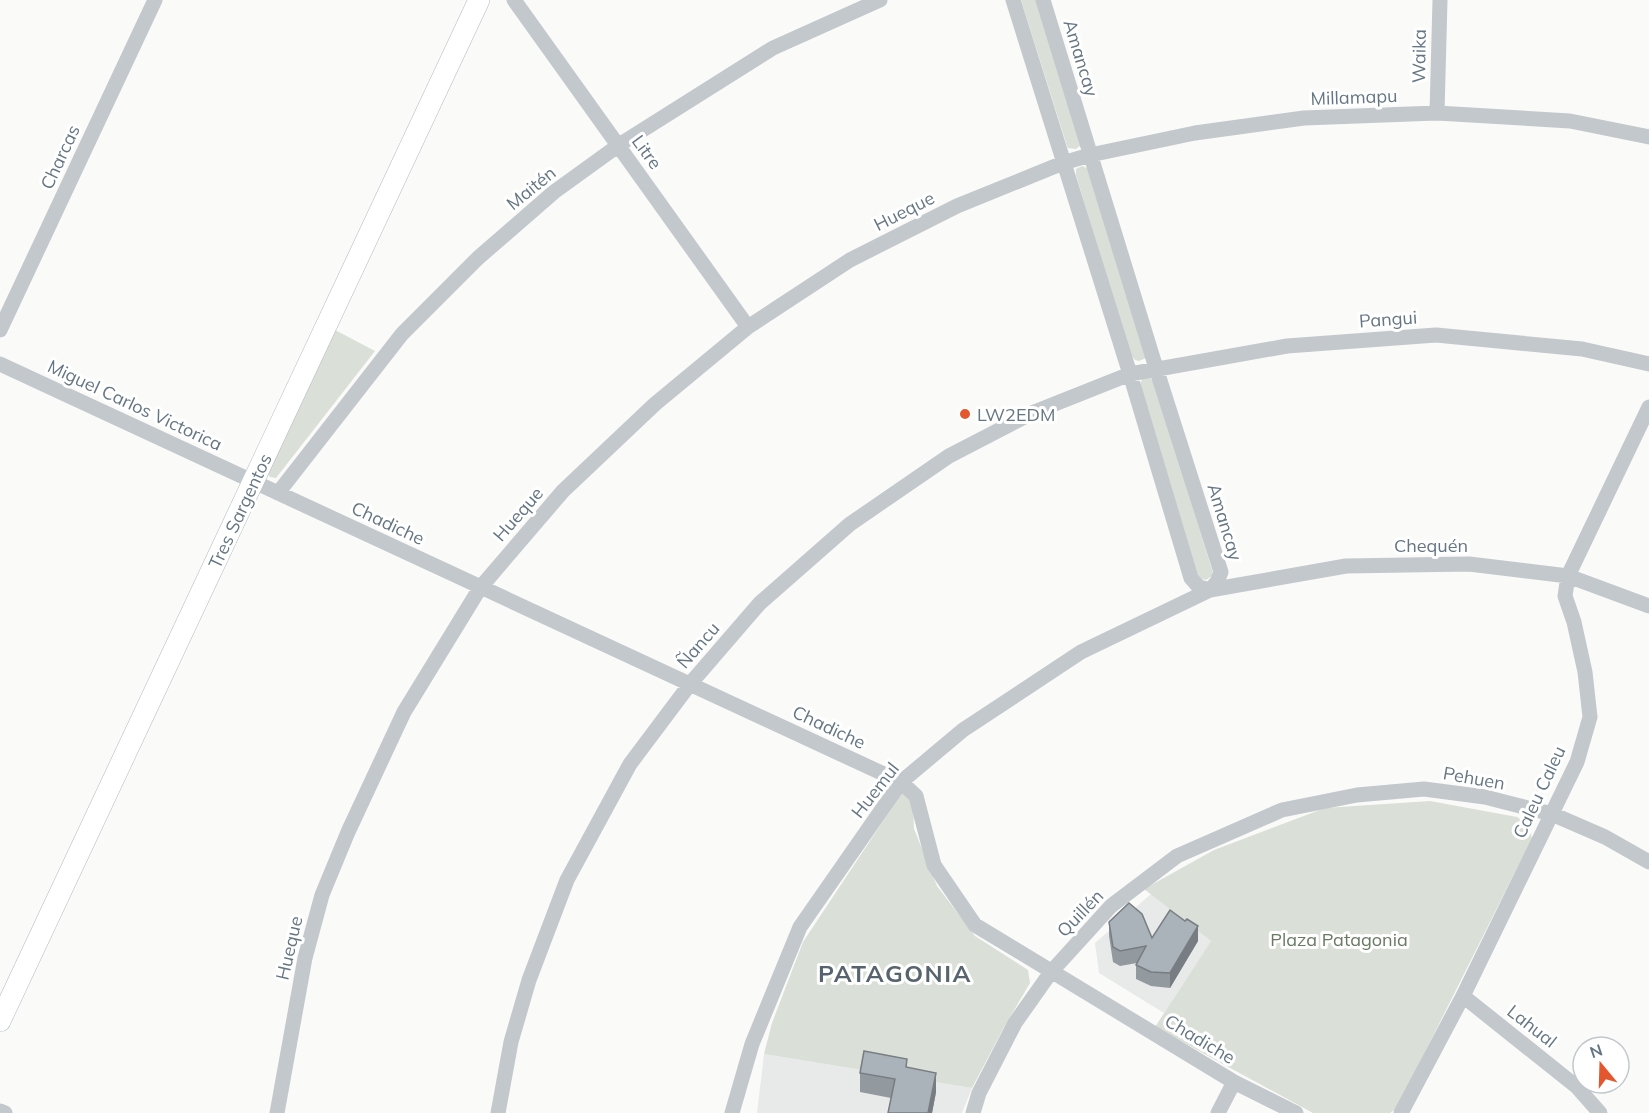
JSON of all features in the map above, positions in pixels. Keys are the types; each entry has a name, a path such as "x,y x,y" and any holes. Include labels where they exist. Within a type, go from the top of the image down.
{"street":[{"name":"Charcas","path":"0,330 155,0"},
{"name":"Tres Sargentos","path":"0,1022 479,0"},
{"name":"Litre","path":"514,0 748,327"},
{"name":"Maitén","path":"278,493 402,334 487,250 554,192 619,145 773,48 880,0"},
{"path":"1013,0 1130,374 1191,579 1198,587 1210,590"},
{"name":"Amancay","path":"1043,0 1221,572 1217,582 1210,590"},
{"name":"Waika","path":"1437,113 1440,0"},
{"name":"Millamapu","path":"1063,163 1090,155 1195,133 1304,118 1437,113 1570,121 1649,137"},
{"name":"Hueque","path":"277,1113 305,958 322,895 348,832 404,712 480,588 563,491 655,404 748,327 850,260 957,206 1063,163"},
{"name":"Pangui","path":"1130,374 1287,346 1436,335 1582,349 1649,364"},
{"name":"Miguel Carlos Victorica","path":"0,364 254,481"},
{"name":"Ñancu","path":"498,1113 511,1042 529,980 567,880 630,764 690,684 760,603 850,524 950,456 1032,413 1130,374"},
{"name":"Caleu Caleu","path":"1401,1113 1463,996 1577,762 1590,717 1585,672 1574,622 1565,596 1568,576 1649,407"},
{"name":"Chadiche","path":"254,481 901,782 916,796 934,865 975,924 1234,1082 1296,1113"},
{"name":"Chequén","path":"1210,590 1346,566 1469,564 1568,576 1649,606"},
{"name":"Huemul","path":"732,1113 752,1044 800,927 901,782 963,730 1081,652 1210,590"},
{"name":"Pehuen","path":"1282,810 1358,795 1424,789 1485,797 1552,814 1605,837 1649,862"},
{"name":"Quillén","path":"974,1113 979,1093 1015,1023 1051,972 1112,906 1177,856 1282,810"},
{"name":"Lahual","path":"1463,996 1577,1087 1600,1113"},
{"path":"1218,1113 1234,1082"},
{"path":"0,1111 5,1113"}],"shaded area":[{"path":"1151,894 1211,941 1164,1013 1099,973 1095,943"},
{"path":"764,1054 972,1088 962,1113 757,1113"}],"green space":[{"path":"1021,0 1037,0 1081,145 1076,149 1067,146"},
{"path":"1082,166 1089,169 1146,358 1139,361 1130,354 1076,175 1076,169"},
{"path":"335,330 375,351 276,478 270,477 267,473"},
{"path":"1150,378 1154,381 1213,573 1206,580 1197,573 1140,385 1142,379"},
{"path":"903,791 913,804 914,829 937,886 975,936 1028,970 1030,983 972,1088 764,1054 772,1023 803,942"},
{"name":"Plaza Patagonia","path":"1430,801 1517,817 1528,825 1532,838 1397,1108 1390,1113 1313,1113 1155,1027 1211,941 1144,889 1214,850 1325,808"}],"building":[{"path":"1129,903 1142,914 1152,938 1170,910 1185,921 1187,919 1198,926 1170,973 1151,972 1136,965 1146,946 1120,951 1113,947 1109,922"},
{"path":"864,1051 907,1059 906,1067 936,1073 928,1113 888,1113 895,1079 860,1073"}],"place":[{"name":"LW2EDM","path":"965,414"}],"district":[{"name":"PATAGONIA","path":"895,973"}]}
